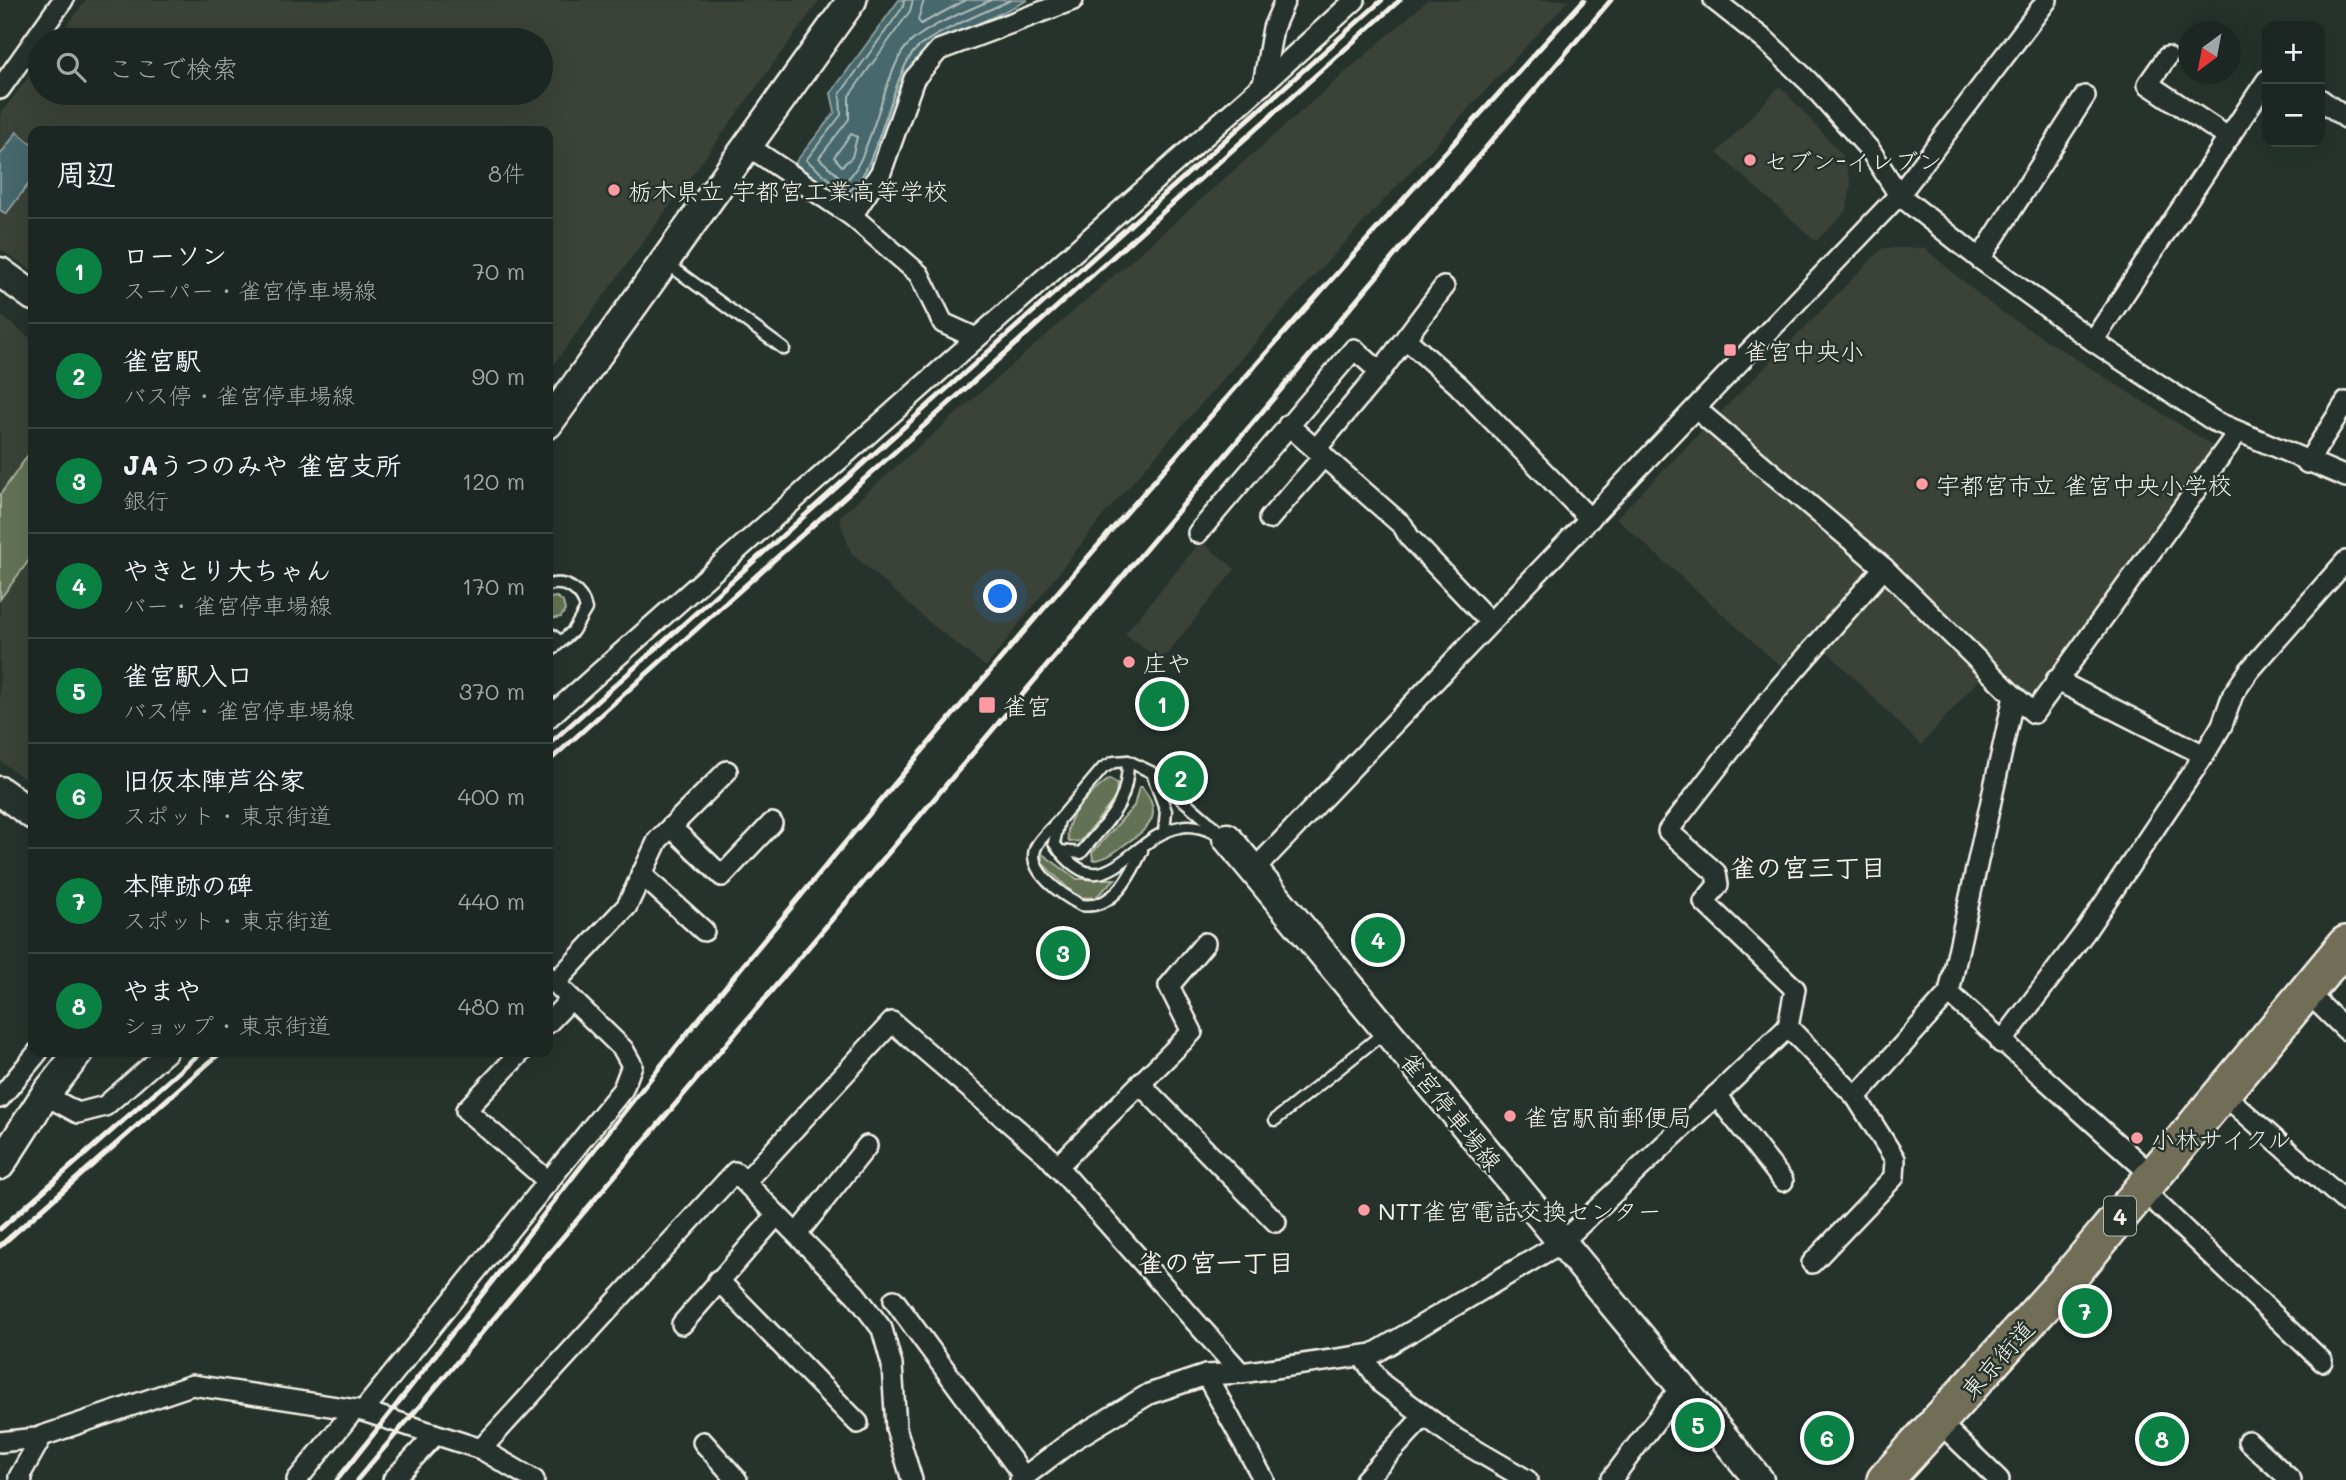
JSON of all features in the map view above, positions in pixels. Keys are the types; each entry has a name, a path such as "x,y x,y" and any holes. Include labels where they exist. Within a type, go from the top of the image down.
{"highway":[{"name":"東京街道","path":"1885,1480 1940,1423 2149,1183 2346,944"}],"main road":[{"path":"553,417 852,0"},
{"path":"0,272 28,292"},
{"path":"0,791 28,811"},
{"name":"雀宮停車場線","path":"1227,838 1759,1480"},
{"path":"0,1165 45,1095 75,1057"}],"street":[{"path":"43,28 63,0"},
{"path":"852,216 881,172 915,79 939,50 1073,0"},
{"path":"1263,85 1273,28 1285,0"},
{"path":"553,714 1263,85 1355,0"},
{"path":"1714,0 1766,41 1810,82 1870,150 1899,195 1980,258 2093,341 2186,404 2238,432 2346,477"},
{"path":"1254,870 1899,195 2047,0"},
{"path":"0,89 28,49"},
{"path":"2167,57 2148,84 2229,138"},
{"path":"2093,341 2264,84"},
{"path":"1980,258 2085,96"},
{"path":"2325,103 2346,118"},
{"path":"748,146 852,216 919,274 943,323 976,338"},
{"path":"1269,519 1444,287"},
{"path":"1406,339 1458,385 1590,519"},
{"path":"1198,533 1354,349 1380,372"},
{"path":"2307,463 2346,402"},
{"path":"1696,409 1884,568 2034,713 2238,432"},
{"path":"1288,425 1404,526 1409,537 1490,622"},
{"path":"2001,1043 2085,932 2204,755 2222,724 2233,694 2249,670 2346,561"},
{"path":"894,1300 1022,1478 1073,1440 1149,1394 1206,1375 1241,1373 1373,1354 1561,1243 1788,1027 1795,989 1704,902 1718,885 1716,873 1668,831 1778,689 1884,568"},
{"path":"2056,680 2204,755"},
{"path":"1856,1097 1949,993 2014,696"},
{"path":"553,977 627,905 658,839 727,771"},
{"path":"671,827 722,876 772,822"},
{"path":"641,874 704,931"},
{"path":"1057,1167 1192,1032 1169,986 1205,943"},
{"path":"297,1480 359,1410 623,1089 632,1065 623,1049 553,981"},
{"path":"2306,991 2346,1030"},
{"path":"1949,993 2149,1183 2322,1361"},
{"path":"553,1018 571,999"},
{"path":"745,1182 892,1022 1057,1167 1241,1373"},
{"path":"1788,1027 1856,1097 1895,1159 1894,1177 1812,1263"},
{"path":"0,1098 34,1057"},
{"path":"45,1095 78,1112 105,1106 161,1057"},
{"path":"516,1057 466,1110 549,1182"},
{"path":"1140,1084 1276,1222"},
{"path":"2222,1093 2346,1202"},
{"path":"1716,1095 1783,1181"},
{"path":"797,1234 867,1146"},
{"path":"481,1449 736,1172 856,1295 882,1329 892,1365 896,1428 912,1480"},
{"path":"682,1324 777,1214"},
{"path":"718,1280 858,1423"},
{"path":"1362,1356 1382,1384 1424,1416 1455,1438 1527,1480"},
{"path":"1206,1375 1264,1480"},
{"path":"0,1442 43,1436 192,1385 359,1410 434,1437 481,1449 534,1480"},
{"path":"1611,1480 1681,1387"},
{"path":"1365,1480 1424,1416"},
{"path":"1940,1423 1999,1480"},
{"path":"22,1480 19,1477 43,1436"},
{"path":"393,1480 434,1437"},
{"path":"2248,1441 2291,1480"},
{"path":"703,1442 737,1480"}],"lane":[{"path":"664,262 784,349"},
{"path":"553,585 565,584 578,592 584,601 583,617 553,649"},
{"path":"553,636 562,642"},
{"path":"1060,851 1081,853 1122,802 1128,786 1128,761"},
{"path":"1144,848 1130,876 1116,893 1098,904 1081,905 1048,880 1038,869 1035,859 1035,847 1104,768 1114,762 1128,761 1151,772 1227,838"},
{"path":"1151,772 1166,811 1164,832"},
{"path":"1059,820 1054,843 1073,866 1085,874 1098,873 1123,863 1164,832 1182,826 1201,827 1227,838"},
{"path":"1275,1120 1387,1031"}],"shaded area":[{"name":"栃木県立 宇都宮工業高等学校","path":"86,0 820,0 553,365 553,126 28,126 28,268 0,249 0,115 28,77 28,105 553,105 553,28 65,28"},
{"path":"1428,0 1569,0 1301,290 1102,517 986,667 929,622 851,553 839,517"},
{"path":"1780,86 1843,156 1851,183 1847,210 1816,241 1717,153"},
{"name":"宇都宮市立 雀宮中央小学校","path":"1883,248 1924,248 1994,307 2218,449 2043,708 1981,677 1921,745 1827,651 1799,683 1616,518"},
{"path":"0,315 28,336 28,781 0,761"},
{"path":"1201,541 1235,569 1167,654 1158,659 1125,634"}],"green space":[{"path":"28,455 28,562 0,599 0,495"},
{"path":"553,597 563,602 565,610 561,617 553,618"},
{"path":"1109,779 1117,783 1116,797 1081,841 1069,842 1069,824 1073,815 1086,798"},
{"path":"1139,787 1142,787 1149,797 1152,806 1153,814 1147,827 1113,853 1093,860 1092,853 1134,806"},
{"path":"1041,853 1077,879 1115,879 1095,898 1077,897 1043,864"}],"water":[{"path":"899,0 1028,0 955,35 918,57 896,108 876,168 849,205 795,163 835,112 831,93"},
{"path":"17,132 28,141 28,185 6,214 0,210 0,155"}],"railway":[{"path":"553,741 1382,0"},
{"path":"553,758 1400,0"},
{"path":"337,1480 641,1091 904,772 1240,383 1584,0"},
{"path":"357,1480 1611,0"},
{"path":"0,1229 195,1057"},
{"path":"0,1246 215,1057"}],"place":[{"name":"セブン-イレブン","path":"1750,160"},
{"name":"栃木県立 宇都宮工業高等学校","path":"614,190"},
{"name":"雀宮中央小","path":"1730,350"},
{"name":"宇都宮市立 雀宮中央小学校","path":"1922,484"},
{"name":"庄や","path":"1129,662"},
{"name":"ローソン","path":"1162,704"},
{"name":"雀宮","path":"987,705"},
{"name":"雀宮駅","path":"1181,778"},
{"name":"やきとり大ちゃん","path":"1378,940"},
{"name":"JAうつのみや 雀宮支所","path":"1063,953"},
{"name":"雀宮駅前郵便局","path":"1510,1116"},
{"name":"小林サイクル","path":"2137,1138"},
{"name":"NTT雀宮電話交換センター","path":"1364,1210"},
{"name":"本陣跡の碑","path":"2085,1311"},
{"name":"雀宮駅入口","path":"1698,1425"},
{"name":"旧仮本陣芦谷家","path":"1827,1438"},
{"name":"やまや","path":"2162,1439"}],"district":[{"name":"雀の宮三丁目","path":"1808,867"},
{"name":"雀の宮一丁目","path":"1216,1262"}]}
